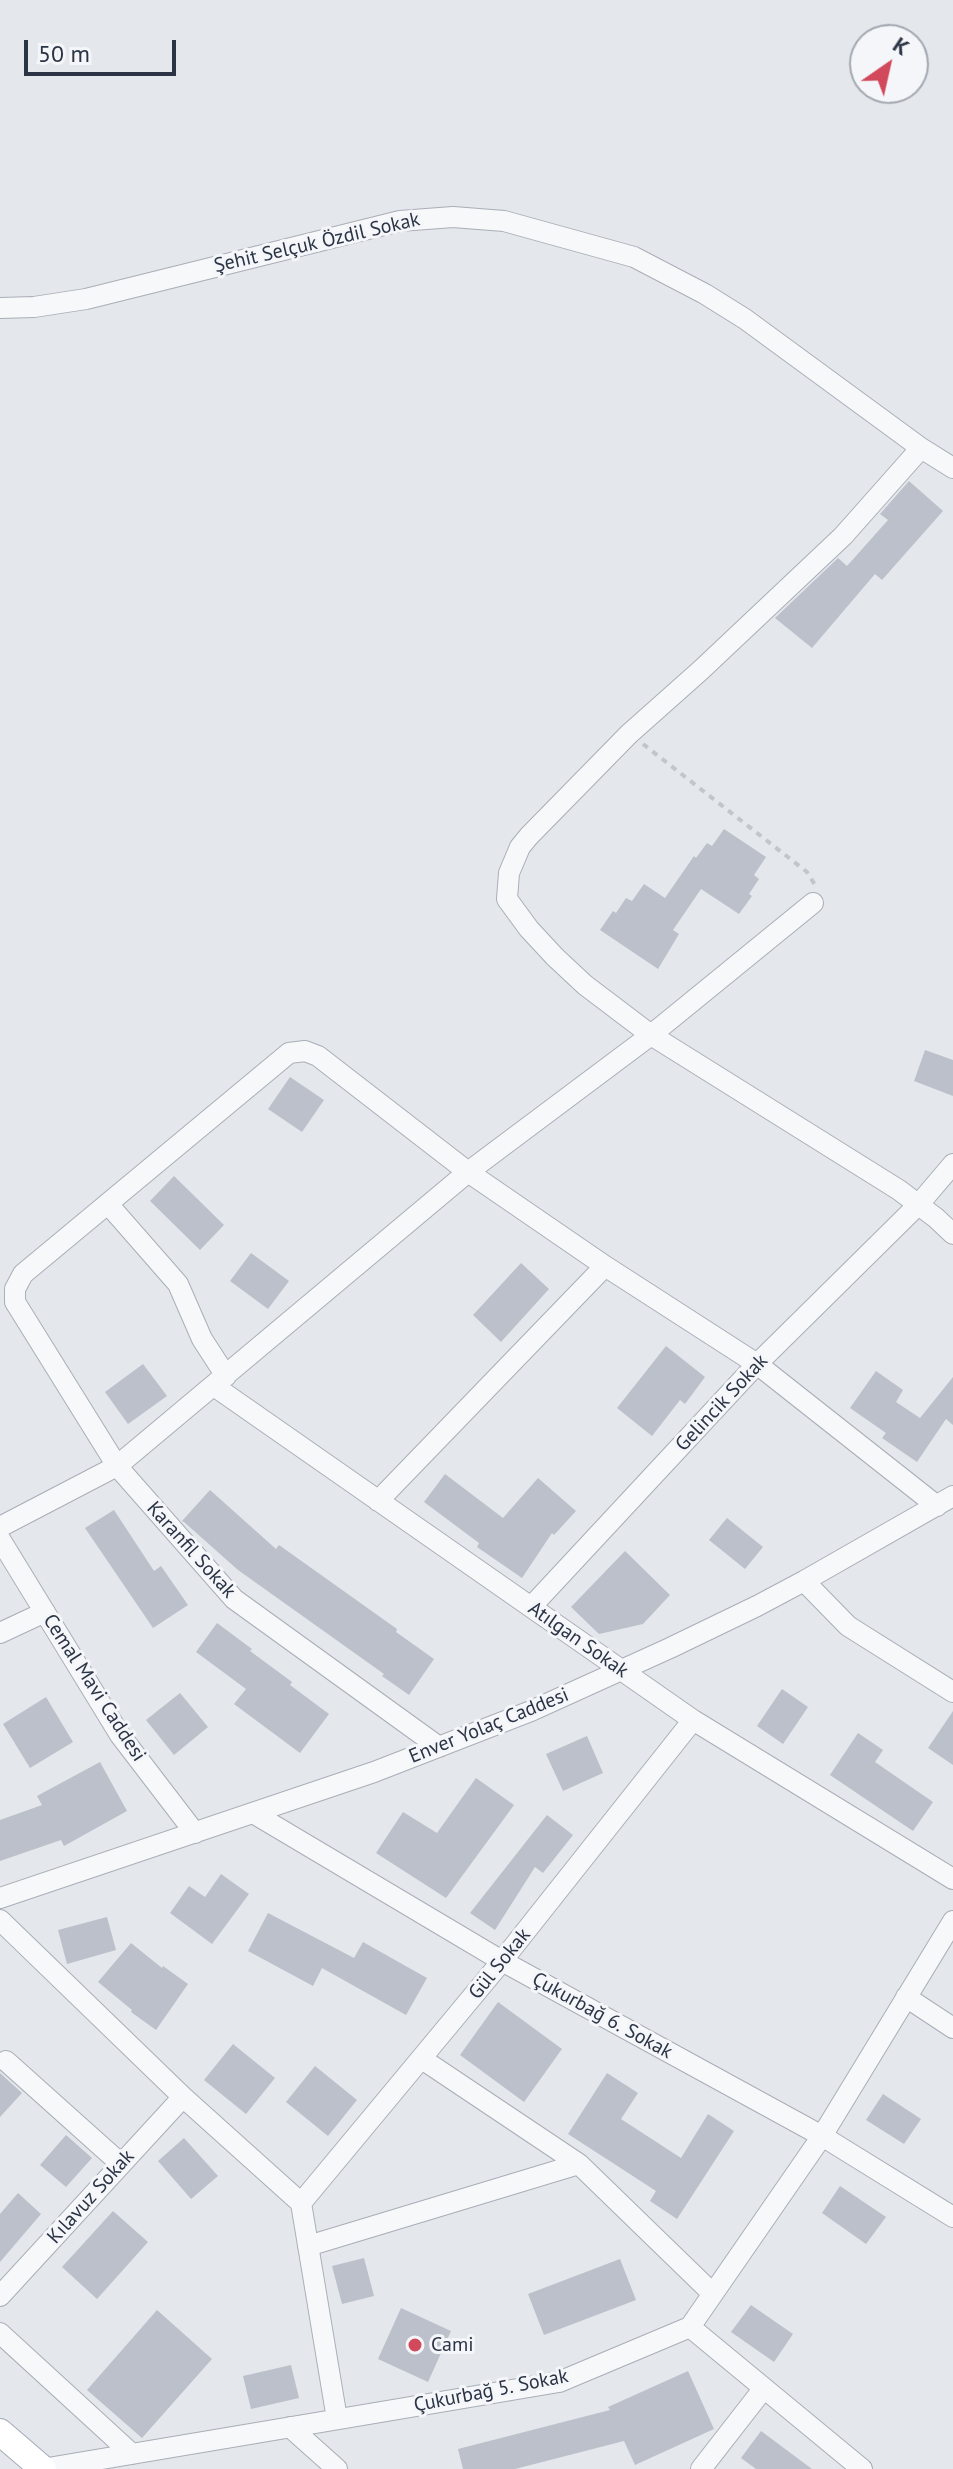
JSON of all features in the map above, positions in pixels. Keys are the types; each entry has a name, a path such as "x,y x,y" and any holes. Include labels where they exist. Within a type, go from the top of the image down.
{"main road":[{"path":"0,2432 42,2469"}],"street":[{"name":"Şehit Selçuk Özdil Sokak","path":"0,308 47,306 86,299 400,221 453,217 504,221 634,257 705,294 953,468"},
{"path":"921,448 843,536 629,734 520,847 509,873 507,899 555,957 585,985 651,1035 919,1204 953,1234"},
{"path":"0,1527 117,1466 468,1172 651,1035 813,903"},
{"path":"220,1381 178,1284 108,1204 281,1058 305,1051 318,1056 468,1172 605,1266 757,1364 945,1501"},
{"name":"Gelincik Sokak","path":"531,1607 757,1364 919,1204 953,1164"},
{"name":"Karanfil Sokak","path":"108,1204 23,1274 15,1289 17,1308 117,1466 234,1599 439,1747"},
{"path":"378,1501 605,1266"},
{"name":"Atılgan Sokak","path":"220,1381 378,1501 693,1720 953,1879"},
{"name":"Enver Yolaç Caddesi","path":"0,1898 253,1813 531,1711 670,1648 804,1581 945,1501"},
{"name":"Cemal Mavi Caddesi","path":"0,1539 120,1735 195,1833"},
{"path":"804,1581 848,1626 953,1692"},
{"path":"0,1633 45,1612"},
{"name":"Gül Sokak","path":"301,2203 502,1961 693,1720"},
{"name":"Çukurbağ 6. Sokak","path":"253,1813 502,1961 822,2136 953,2217"},
{"path":"0,1920 183,2097 301,2203 337,2419"},
{"path":"862,2469 690,2327 822,2136 953,1921"},
{"path":"906,1997 953,2028"},
{"path":"422,2059 579,2164 713,2294"},
{"path":"6,2061 121,2164"},
{"name":"Kılavuz Sokak","path":"0,2296 183,2097"},
{"path":"308,2246 579,2164"},
{"name":"Çukurbağ 5. Sokak","path":"42,2469 559,2382 690,2327"},
{"path":"0,2333 132,2454"},
{"path":"701,2469 764,2388"},
{"path":"290,2427 337,2469"}],"path":[{"path":"629,734 807,872 815,884 813,903"}],"building":[{"path":"909,481 943,511 882,580 875,574 812,648 775,618 838,558 847,566 888,520 880,514"},
{"path":"724,829 766,857 754,875 759,879 749,894 752,896 739,914 701,889 673,930 679,934 658,969 600,930 613,911 616,913 626,898 632,901 644,884 665,898 694,856 696,858 707,843 712,846"},
{"path":"925,1050 953,1060 953,1096 914,1081"},
{"path":"290,1077 324,1100 302,1132 268,1109"},
{"path":"174,1176 224,1225 200,1250 150,1201"},
{"path":"251,1253 289,1281 268,1309 230,1281"},
{"path":"521,1263 549,1289 501,1342 473,1315"},
{"path":"666,1346 705,1377 685,1404 680,1400 652,1436 617,1408"},
{"path":"143,1364 167,1396 128,1424 105,1392"},
{"path":"876,1371 903,1390 896,1402 920,1418 953,1377 953,1425 946,1419 917,1462 882,1438 886,1433 850,1408"},
{"path":"445,1474 503,1518 538,1478 576,1511 554,1535 552,1533 522,1578 477,1547 479,1543 424,1502"},
{"path":"210,1490 276,1549 279,1545 434,1659 409,1695 238,1570 182,1521"},
{"path":"114,1510 154,1571 161,1566 188,1605 153,1628 85,1528"},
{"path":"727,1518 763,1547 745,1569 709,1540"},
{"path":"625,1551 670,1595 643,1624 599,1634 571,1607"},
{"path":"217,1623 329,1714 300,1753 234,1704 246,1689 196,1652"},
{"path":"782,1689 808,1707 783,1744 757,1726"},
{"path":"180,1693 208,1727 174,1755 146,1720"},
{"path":"46,1697 73,1742 30,1768 3,1724"},
{"path":"953,1711 953,1765 928,1748"},
{"path":"858,1733 883,1750 875,1762 933,1802 913,1831 830,1775"},
{"path":"587,1736 603,1773 563,1791 546,1754"},
{"path":"100,1762 127,1811 64,1846 61,1840 0,1861 0,1820 42,1805 37,1796"},
{"path":"476,1778 514,1805 446,1898 376,1853 403,1812 437,1833"},
{"path":"547,1815 573,1835 543,1873 535,1867 495,1930 470,1913"},
{"path":"221,1874 249,1894 212,1944 170,1913 189,1886 205,1897"},
{"path":"268,1913 354,1958 363,1942 427,1978 406,2015 322,1968 313,1986 248,1951"},
{"path":"107,1917 116,1950 67,1964 58,1930"},
{"path":"131,1943 188,1984 156,2030 98,1982"},
{"path":"498,2002 562,2049 524,2102 460,2055"},
{"path":"233,2044 275,2078 246,2114 204,2080"},
{"path":"315,2066 357,2100 328,2136 286,2102"},
{"path":"0,2073 22,2093 0,2117"},
{"path":"607,2073 638,2093 621,2119 681,2158 708,2114 734,2131 677,2219 650,2201 656,2191 568,2134"},
{"path":"883,2094 921,2119 904,2144 866,2120"},
{"path":"66,2135 92,2158 66,2187 40,2165"},
{"path":"184,2138 218,2176 191,2199 158,2161"},
{"path":"840,2186 886,2217 866,2244 822,2213"},
{"path":"18,2193 41,2214 0,2262 0,2214"},
{"path":"113,2211 148,2242 97,2299 62,2267"},
{"path":"364,2258 374,2296 342,2304 332,2266"},
{"path":"620,2259 636,2300 544,2335 528,2294"},
{"path":"751,2305 793,2334 774,2362 731,2332"},
{"name":"Cami","path":"401,2308 451,2331 428,2382 378,2359"},
{"path":"157,2310 212,2359 142,2438 87,2390"},
{"path":"291,2365 299,2398 251,2409 243,2376"},
{"path":"688,2371 714,2429 635,2465 624,2441 515,2469 463,2469 458,2449 610,2410 608,2407"},
{"path":"761,2431 812,2469 756,2469 741,2458"}],"place":[{"name":"Cami","path":"415,2345"}]}
